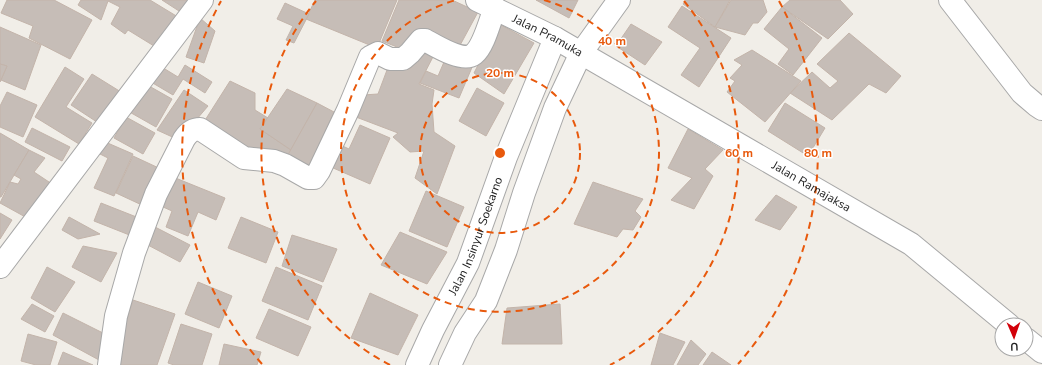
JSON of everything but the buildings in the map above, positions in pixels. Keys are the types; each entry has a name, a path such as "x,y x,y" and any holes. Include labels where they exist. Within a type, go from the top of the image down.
{"street":[{"path":"0,267 202,0"},
{"name":"Jalan Pramuka","path":"486,4 555,38 581,53 619,0"},
{"path":"950,0 1022,93 1042,109"},
{"path":"109,365 116,316 134,253 156,194 189,132 195,129 200,129 244,158 274,161 285,165 308,178 314,178 319,171 348,110 370,57 378,54 390,59 403,59 421,40 425,40 457,56 466,57 474,54 480,47 486,4"},
{"name":"Jalan Insinyur Soekarno","path":"417,365 438,320 468,263 506,157 555,38"},
{"path":"450,365 465,332 486,300 506,250 524,193 554,108 581,53"},
{"name":"Jalan Ramajaksa","path":"581,53 911,244 999,317"},
{"path":"438,320 465,332"},
{"path":"1034,346 1042,352"}]}
